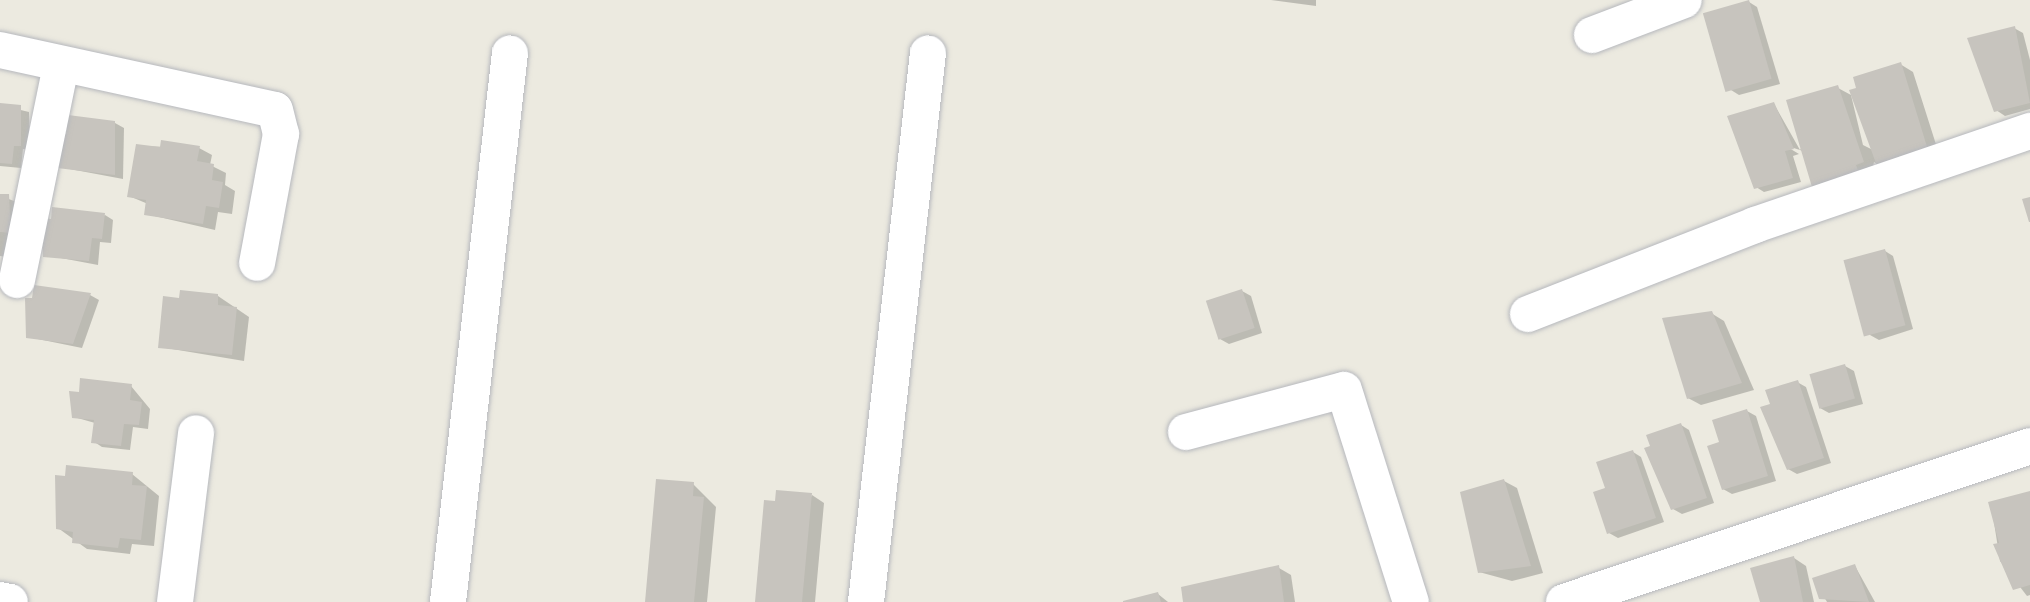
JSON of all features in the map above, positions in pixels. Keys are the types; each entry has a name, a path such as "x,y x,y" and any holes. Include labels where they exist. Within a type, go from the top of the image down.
{"street":[{"path":"1592,35 1684,0"},
{"path":"0,50 275,110 281,134 257,263"},
{"path":"448,602 510,53"},
{"path":"866,602 928,53"},
{"path":"17,280 61,65"},
{"path":"1528,314 1755,225 2030,131"},
{"path":"1186,432 1344,390 1411,602"},
{"path":"175,602 196,433"},
{"path":"1564,602 2030,446"},
{"path":"0,600 10,602"}],"building":[{"path":"1749,0 1772,79 1725,92 1703,13"},
{"path":"2015,26 2030,103 1994,112 1967,38"},
{"path":"1901,62 1928,150 1877,166 1849,90 1856,88 1853,77"},
{"path":"1838,85 1864,162 1856,165 1859,173 1812,187 1786,100"},
{"path":"1774,102 1794,149 1785,151 1793,178 1754,189 1727,116"},
{"path":"0,103 21,105 21,146 14,146 12,164 0,163"},
{"path":"68,115 115,121 115,175 57,168 58,133 66,134"},
{"path":"161,140 200,146 197,161 214,164 212,180 223,182 219,208 206,206 203,224 144,215 146,200 127,197 136,144 160,147"},
{"path":"0,194 9,194 11,233 0,232"},
{"path":"2030,197 2030,222 2029,222 2022,199"},
{"path":"52,207 105,213 102,239 92,238 89,261 43,257 41,218 51,219"},
{"path":"1885,249 1905,325 1864,336 1843,260"},
{"path":"34,285 91,293 73,344 26,338 25,298 32,298"},
{"path":"1242,289 1255,328 1219,340 1206,301"},
{"path":"180,290 218,294 218,305 237,307 232,355 158,348 163,296 179,298"},
{"path":"1712,311 1742,383 1687,399 1662,318"},
{"path":"1845,364 1855,399 1819,409 1809,374"},
{"path":"80,378 132,384 130,400 142,402 139,425 124,424 121,446 91,443 94,420 72,418 69,391 79,392"},
{"path":"1798,380 1824,458 1787,470 1760,407 1770,404 1765,390"},
{"path":"1747,409 1768,476 1722,490 1707,446 1719,442 1712,420"},
{"path":"1681,423 1707,498 1671,510 1644,448 1650,446 1646,435"},
{"path":"1633,450 1656,518 1607,534 1593,492 1605,488 1596,462"},
{"path":"66,465 133,472 132,485 147,486 141,540 120,538 118,548 72,543 73,532 56,529 55,475 65,476"},
{"path":"656,479 694,482 693,496 704,497 694,602 645,602"},
{"path":"1504,479 1531,566 1478,573 1460,492"},
{"path":"776,490 812,493 802,602 755,602 764,500 775,501"},
{"path":"2030,491 2030,585 2013,590 1993,544 1999,543 1988,502"},
{"path":"1794,556 1803,602 1760,602 1750,568"},
{"path":"1855,564 1869,602 1819,599 1812,578"},
{"path":"1279,565 1284,602 1183,602 1181,587"},
{"path":"1158,592 1161,602 1123,602 1123,601"}]}
